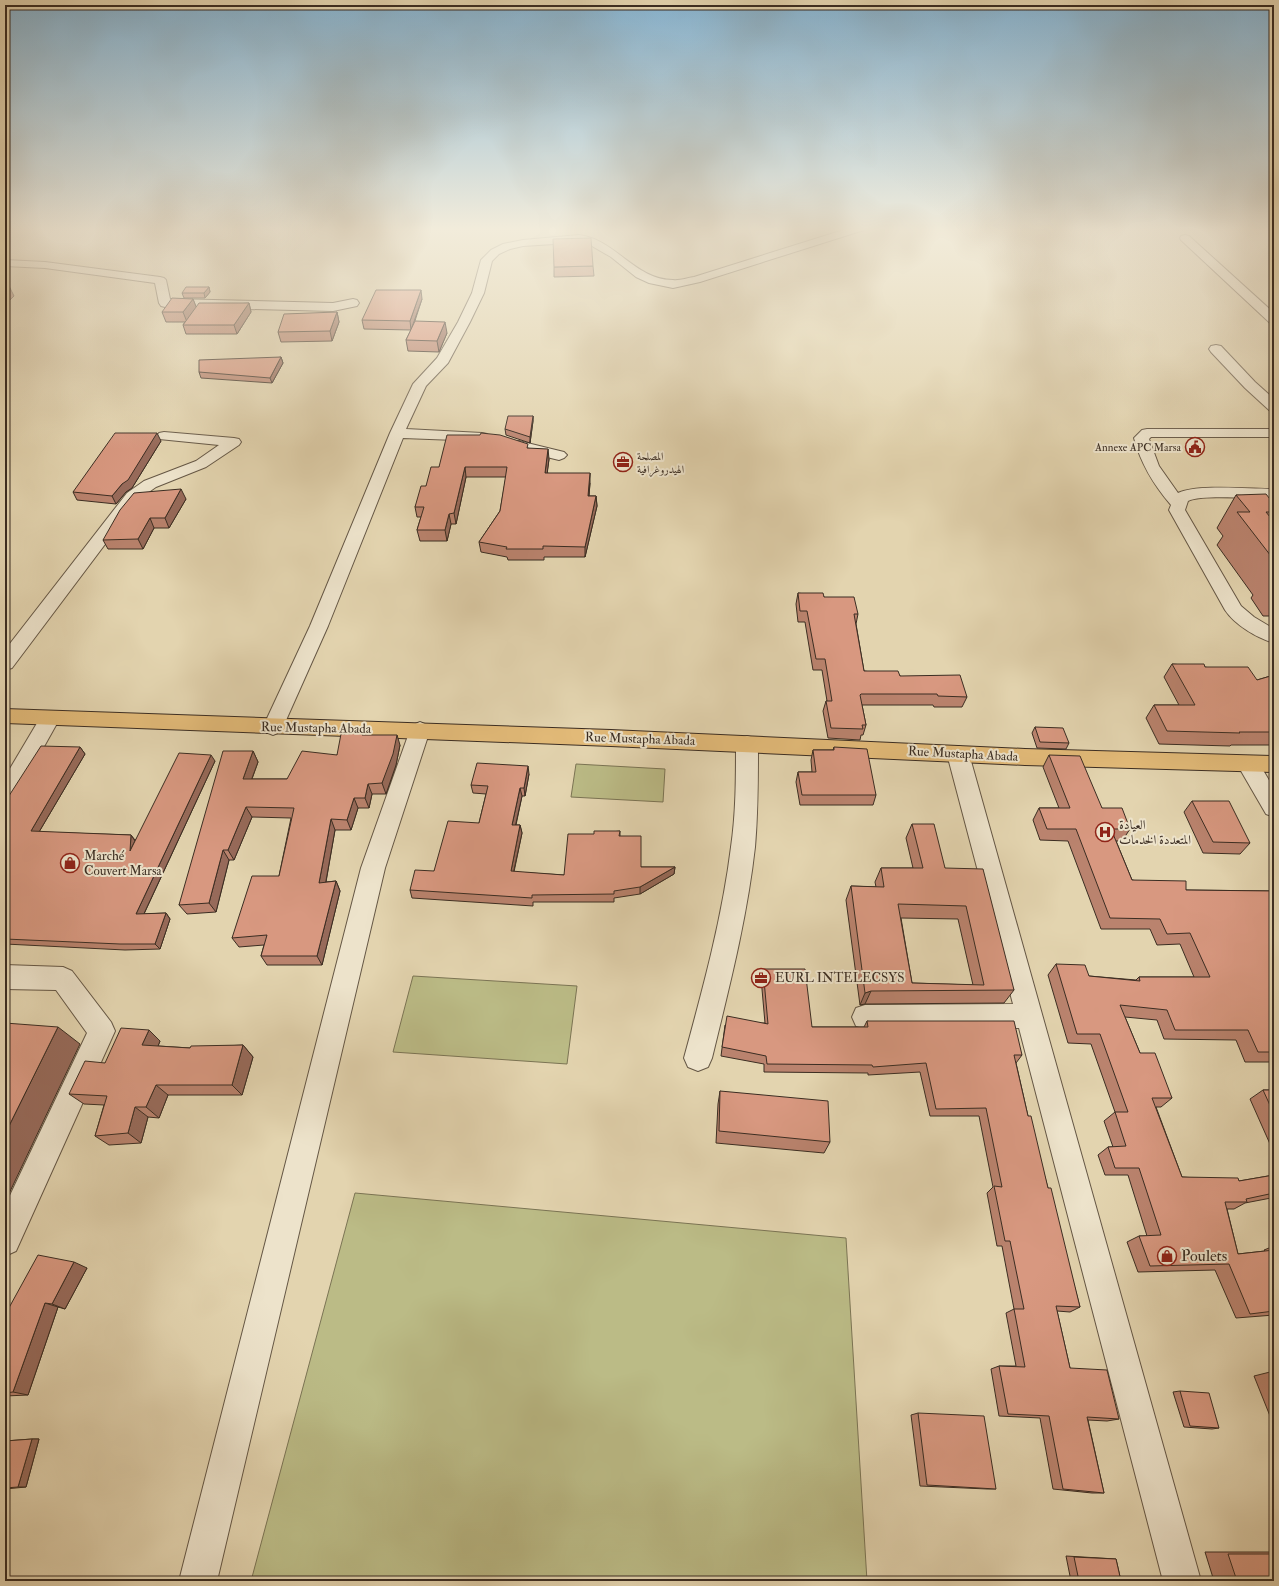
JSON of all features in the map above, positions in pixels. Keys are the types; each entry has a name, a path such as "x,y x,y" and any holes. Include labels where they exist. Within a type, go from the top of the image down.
{"main road":[{"name":"Rue Mustapha Abada","path":"5,716 273,727 420,730 1095,761 1274,764"}],"street":[{"path":"165,301 165,303 333,307 353,303"},
{"path":"273,727 319,626 397,433 420,384 443,360 474,301"},
{"path":"1253,301 1274,320"},
{"path":"1216,349 1250,385 1274,407"},
{"path":"397,433 473,436 502,439 519,446 559,455"},
{"path":"1178,503 1159,481 1147,459 1141,438 1147,433 1274,433"},
{"path":"5,663 133,496 150,484 201,464 234,442 164,436"},
{"path":"1274,494 1195,494 1181,498 1178,503 1177,510 1180,518 1234,610 1242,619 1258,629 1274,636"},
{"path":"5,796 50,718"},
{"path":"198,1581 373,868 420,730"},
{"path":"698,1058 721,969 736,895 743,848 747,800 747,744"},
{"path":"958,754 1182,1581"},
{"path":"1248,764 1274,808"},
{"path":"5,977 63,980 102,1031 5,1240"},
{"path":"864,1017 1028,1016"}],"green space":[{"path":"576,764 665,769 663,802 571,797"},
{"path":"413,976 577,986 567,1064 393,1052"},
{"path":"355,1193 846,1238 867,1581 251,1581"}],"building":[{"path":"170,301 191,301 183,312 162,312"},
{"path":"371,301 417,301 410,321 362,320"},
{"path":"199,303 249,303 234,325 183,325"},
{"path":"337,312 330,331 278,332 284,314"},
{"path":"415,321 445,322 437,341 406,340"},
{"path":"281,357 270,378 199,372 199,360"},
{"path":"508,416 533,416 530,437 505,429"},
{"path":"115,433 157,433 128,480 122,484 112,496 73,492"},
{"path":"481,433 500,435 528,444 527,448 548,449 545,473 590,473 588,496 596,496 585,547 543,546 543,549 506,549 507,547 479,542 500,511 507,467 465,467 454,513 449,514 445,530 417,530 424,507 415,507 421,486 426,486 431,467 439,467 447,435 480,435"},
{"path":"181,489 165,518 150,518 138,539 103,540 120,510 134,493"},
{"path":"1266,494 1274,504 1274,512 1266,512 1274,522 1274,560 1237,512 1250,512 1236,495"},
{"path":"798,593 823,593 824,597 854,597 858,614 854,614 864,671 898,671 900,676 960,675 967,697 938,696 937,694 861,694 866,725 862,725 863,729 831,728 826,701 832,701 825,659 816,659 807,611 800,611"},
{"path":"1172,664 1204,664 1205,667 1248,667 1257,680 1274,675 1274,732 1239,732 1240,733 1167,731 1154,705 1195,705"},
{"path":"1035,727 1063,728 1069,743 1040,742"},
{"path":"362,733 362,735 397,735 393,754 382,783 368,784 365,798 354,798 347,820 331,819 319,883 336,881 317,956 261,956 267,935 232,938 252,876 279,876 294,808 246,807 228,850 223,850 209,903 179,905 223,751 253,751 243,779 287,779 302,751 337,755 341,734"},
{"path":"41,746 80,747 31,831 131,835 130,851 179,753 211,755 136,914 166,913 155,944 5,939 5,802"},
{"path":"834,747 867,749 876,795 802,795 798,772 816,772 813,750 834,750"},
{"path":"1049,755 1080,756 1102,808 1122,808 1130,829 1111,829 1132,880 1186,881 1186,890 1274,891 1274,1052 1258,1052 1248,1030 1175,1030 1167,1010 1120,1005 1140,1053 1155,1053 1172,1098 1152,1098 1182,1177 1238,1178 1239,1181 1274,1175 1274,1193 1246,1199 1247,1202 1225,1202 1238,1254 1274,1250 1274,1311 1250,1314 1229,1264 1150,1266 1139,1236 1161,1235 1139,1168 1115,1168 1108,1147 1126,1146 1115,1112 1128,1112 1100,1034 1077,1034 1056,964 1085,965 1089,976 1140,981 1139,977 1210,977 1190,933 1167,934 1160,919 1110,918 1076,829 1047,829 1039,808 1070,808"},
{"path":"477,763 528,766 524,788 520,788 512,825 520,825 511,871 564,875 568,834 594,834 594,831 620,831 619,836 641,836 641,867 675,867 640,887 614,891 614,894 532,895 532,898 410,890 415,870 434,871 448,821 479,823 488,786 471,785"},
{"path":"1192,801 1229,801 1250,843 1213,842"},
{"path":"912,824 934,824 945,868 983,869 1014,990 871,991 865,993 851,886 884,887 881,868 923,868","holes":["898,904 966,906 984,985 912,983"]},
{"path":"763,969 805,969 812,1027 868,1027 867,1021 1014,1021 1022,1055 1014,1055 1028,1116 1031,1116 1048,1188 1051,1188 1080,1307 1056,1306 1070,1368 1107,1370 1119,1419 1087,1417 1104,1493 1063,1489 1049,1416 1008,1414 999,1366 1025,1367 1014,1309 1024,1309 1010,1241 1005,1241 994,1186 1002,1187 986,1108 936,1109 926,1063 873,1067 872,1065 767,1064 766,1056 722,1047 727,1016 768,1024"},
{"path":"5,1023 58,1027 5,1134"},
{"path":"121,1028 149,1030 142,1045 190,1048 191,1046 243,1045 232,1085 156,1085 146,1107 135,1107 128,1133 95,1136 107,1096 69,1094 85,1061 105,1063"},
{"path":"1263,1090 1274,1090 1274,1114"},
{"path":"720,1091 828,1101 830,1142 719,1131"},
{"path":"38,1255 74,1262 52,1304 45,1303 13,1392 5,1393 5,1315"},
{"path":"1180,1391 1209,1393 1219,1428 1190,1426"},
{"path":"918,1413 984,1416 996,1489 927,1485"},
{"path":"32,1439 18,1487 5,1488 5,1441"},
{"path":"1228,1554 1274,1554 1274,1581 1237,1581"},
{"path":"1074,1557 1116,1559 1121,1581 1079,1581"}],"place":[{"name":"Annexe APC Marsa","path":"1195,447"},
{"name":"المصلحة الهيدروغرافية","path":"623,462"},
{"name":"العيادة المتعددة الخدمات","path":"1105,832"},
{"name":"Marché Couvert Marsa","path":"70,863"},
{"name":"EURL INTELECSYS","path":"761,978"},
{"name":"Poulets","path":"1167,1256"}]}
